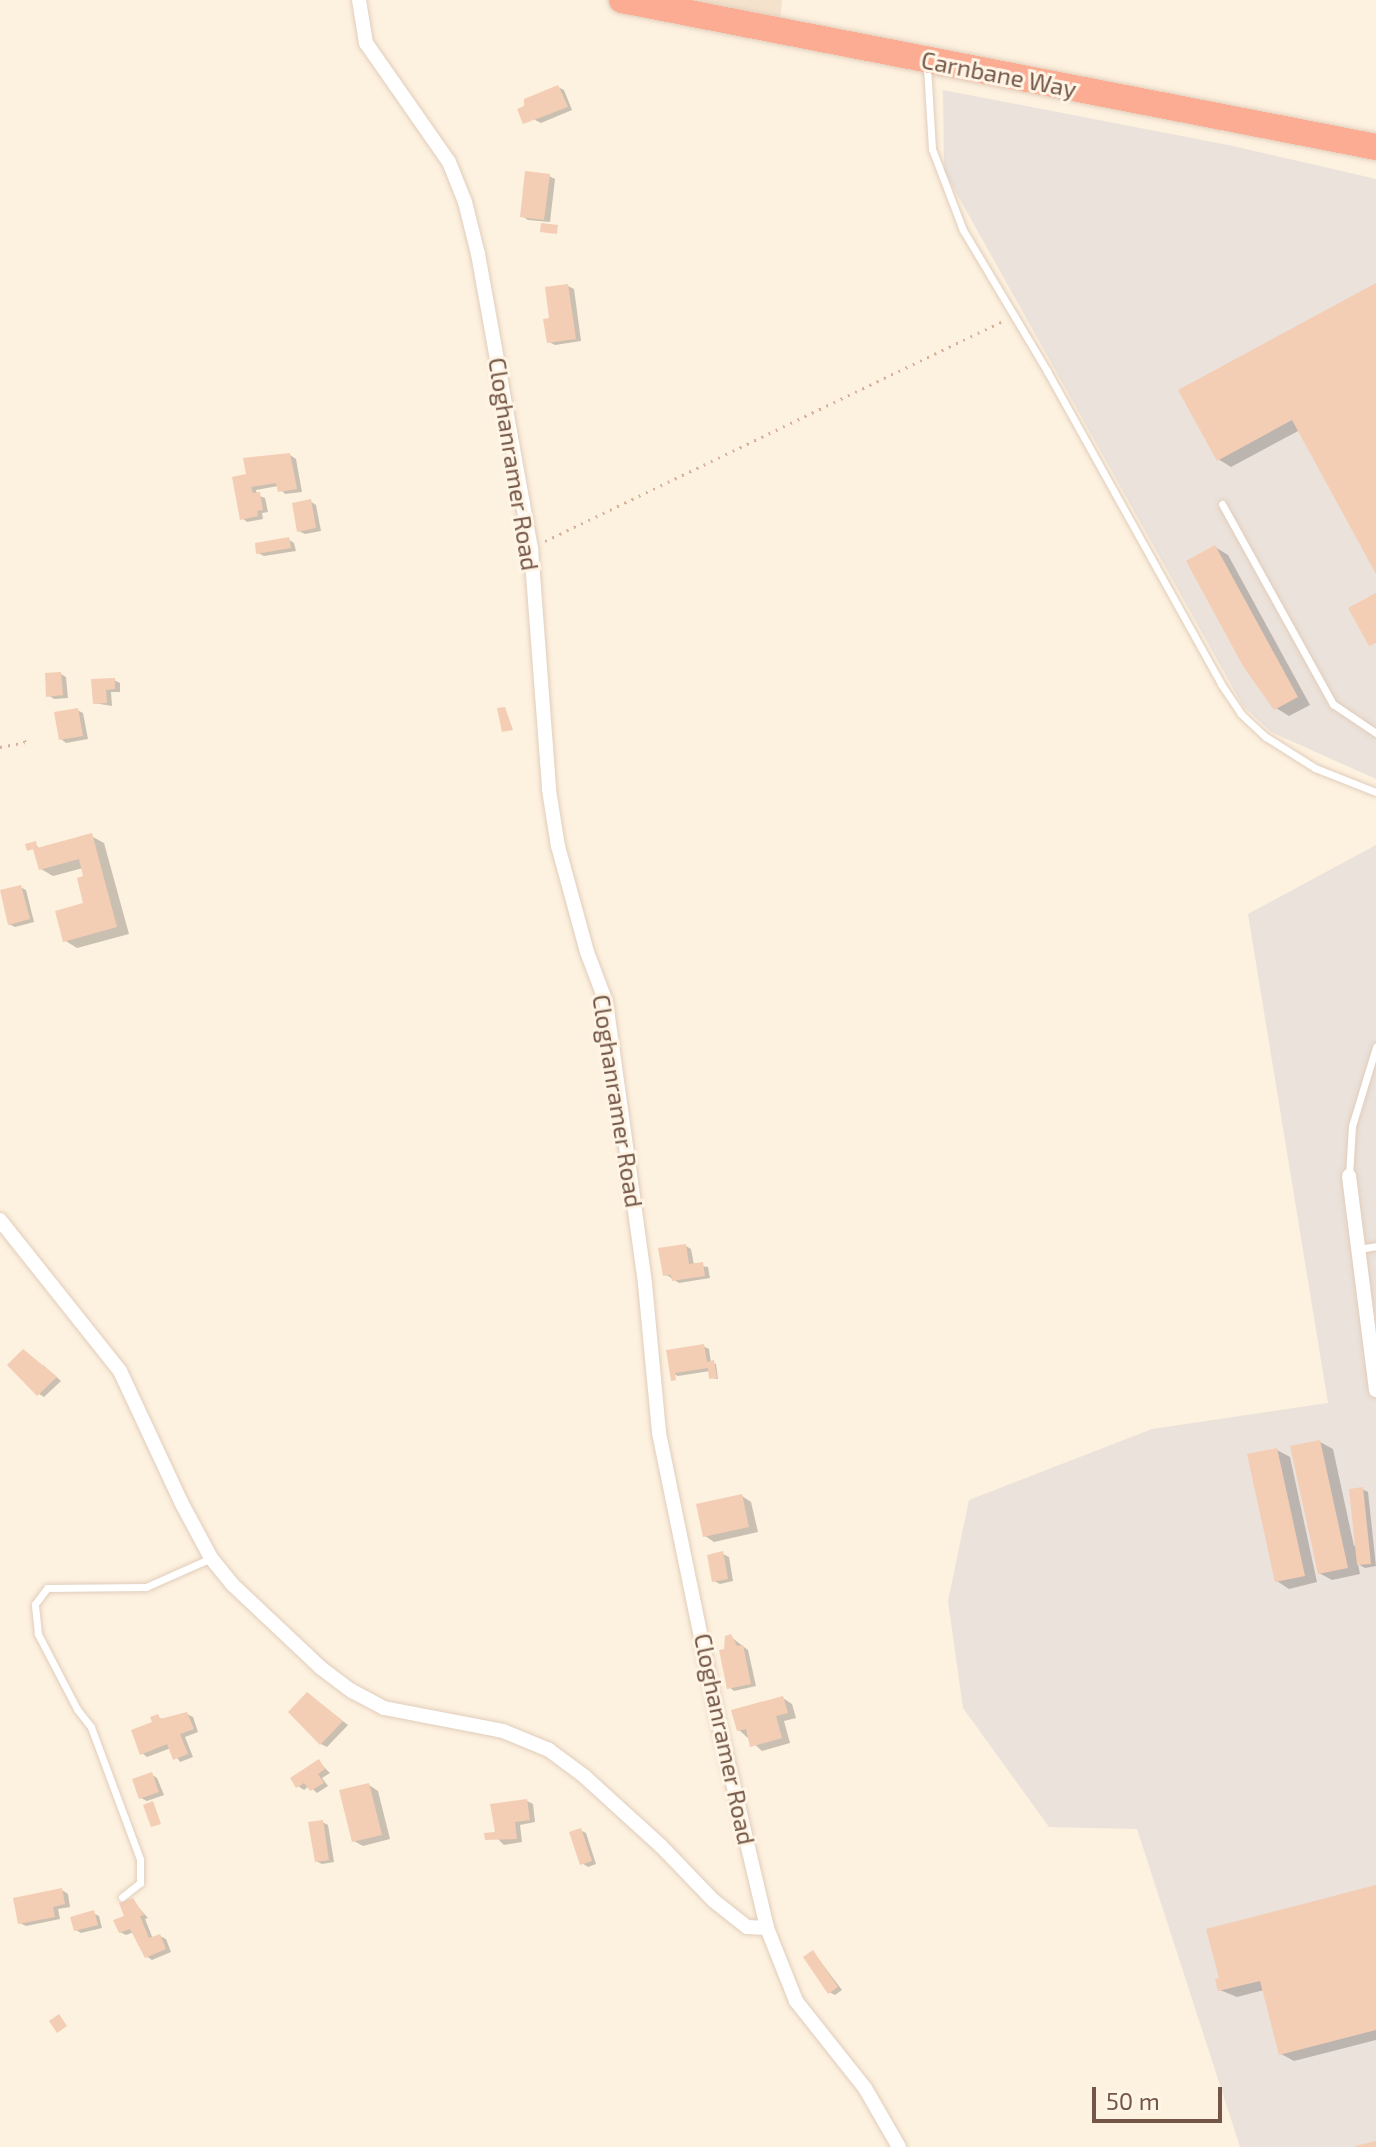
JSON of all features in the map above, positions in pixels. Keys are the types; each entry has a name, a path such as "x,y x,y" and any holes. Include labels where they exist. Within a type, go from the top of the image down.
{"highway":[{"name":"Carnbane Way","path":"622,0 1376,147"}],"street":[{"name":"Cloghanramer Road","path":"359,0 366,43 449,162 465,202 478,254 531,548 549,790 558,846 587,952 606,1002 645,1284 659,1433 717,1716 767,1928 796,2001 865,2088 899,2147"},
{"path":"1349,1176 1376,1390"},
{"path":"0,1220 120,1371 181,1502 211,1558 233,1585 321,1668 352,1691 384,1708 503,1731 549,1750 584,1776 650,1836 714,1901 747,1927 767,1928"}],"lane":[{"path":"927,61 932,149 963,230 1241,714 1266,737 1315,768 1376,792"},
{"path":"1222,504 1333,704 1376,733"},
{"path":"1349,1176 1352,1126 1376,1047"},
{"path":"1358,1249 1376,1246"},
{"path":"122,1897 140,1883 140,1859 91,1727 77,1709 38,1634 35,1604 47,1588 146,1587 211,1558"}],"path":[{"path":"531,548 1014,316"},
{"path":"0,747 25,742 24,736"}],"shaded area":[{"path":"651,0 782,0 780,23"},
{"path":"943,90 1233,146 1376,179 1376,779 1271,732 1243,706 944,171"},
{"path":"1376,845 1376,2147 1240,2147 1137,1829 1049,1827 963,1708 948,1601 969,1500 1152,1429 1328,1403 1248,914"}],"building":[{"path":"558,85 568,107 523,124 517,109 524,106 524,99"},
{"path":"525,171 550,174 544,220 520,217"},
{"path":"541,223 558,225 557,234 540,232"},
{"path":"1376,283 1376,574 1292,420 1217,461 1178,390"},
{"path":"568,284 576,339 547,343 543,319 549,318 545,287"},
{"path":"290,453 297,489 278,492 276,483 251,487 253,493 260,492 263,510 257,511 258,516 240,520 232,477 246,474 243,458"},
{"path":"311,499 316,528 297,532 292,503"},
{"path":"289,537 291,548 256,554 255,543"},
{"path":"1215,545 1298,697 1274,710 1243,666 1186,561"},
{"path":"1376,593 1376,643 1369,646 1348,608"},
{"path":"61,672 63,695 46,697 45,673"},
{"path":"115,678 115,689 106,690 107,703 93,704 91,679"},
{"path":"505,707 513,730 502,732 497,708"},
{"path":"78,708 83,736 59,740 54,712"},
{"path":"92,833 117,927 63,942 55,911 83,903 77,878 83,876 79,859 39,870 33,849 27,851 25,844 36,841 37,848"},
{"path":"21,885 30,919 8,925 0,890"},
{"path":"686,1244 689,1264 703,1262 705,1276 672,1281 671,1275 663,1276 658,1248"},
{"path":"704,1344 707,1362 714,1360 717,1378 709,1379 708,1368 675,1373 676,1380 671,1381 666,1350"},
{"path":"23,1349 57,1377 37,1396 7,1365"},
{"path":"1320,1440 1348,1568 1318,1574 1290,1446"},
{"path":"1277,1448 1305,1576 1275,1582 1247,1454"},
{"path":"1363,1487 1371,1564 1357,1565 1349,1489"},
{"path":"742,1494 749,1527 703,1537 696,1504"},
{"path":"723,1551 728,1579 712,1582 707,1555"},
{"path":"731,1634 737,1646 743,1645 751,1684 727,1689 719,1650 724,1649 725,1636"},
{"path":"307,1692 343,1721 320,1745 288,1712"},
{"path":"783,1696 788,1713 776,1716 782,1738 750,1747 746,1729 737,1731 731,1710"},
{"path":"187,1712 194,1729 180,1734 188,1754 173,1760 167,1744 140,1755 131,1730 152,1722 150,1717 158,1714 160,1719"},
{"path":"319,1759 325,1769 318,1774 324,1783 310,1791 304,1783 296,1788 290,1778"},
{"path":"152,1772 159,1792 139,1799 132,1779"},
{"path":"369,1783 382,1835 352,1842 339,1790"},
{"path":"527,1799 530,1820 515,1822 517,1839 485,1840 484,1833 495,1832 490,1804"},
{"path":"153,1801 161,1824 151,1827 143,1805"},
{"path":"323,1820 329,1860 315,1862 308,1822"},
{"path":"581,1828 592,1861 580,1865 569,1832"},
{"path":"1376,1885 1376,2030 1279,2055 1260,1981 1218,1991 1215,1979 1219,1978 1206,1929"},
{"path":"62,1888 65,1904 53,1907 55,1917 18,1924 13,1898"},
{"path":"133,1898 144,1915 140,1916 149,1938 160,1934 166,1949 145,1958 130,1929 119,1933 113,1920 124,1916 119,1903"},
{"path":"94,1910 98,1925 74,1931 70,1917"},
{"path":"813,1950 838,1987 828,1994 803,1957"},
{"path":"59,2014 67,2026 57,2033 49,2021"},
{"path":"1376,2141 1376,2147 1355,2147 1355,2146"}]}
